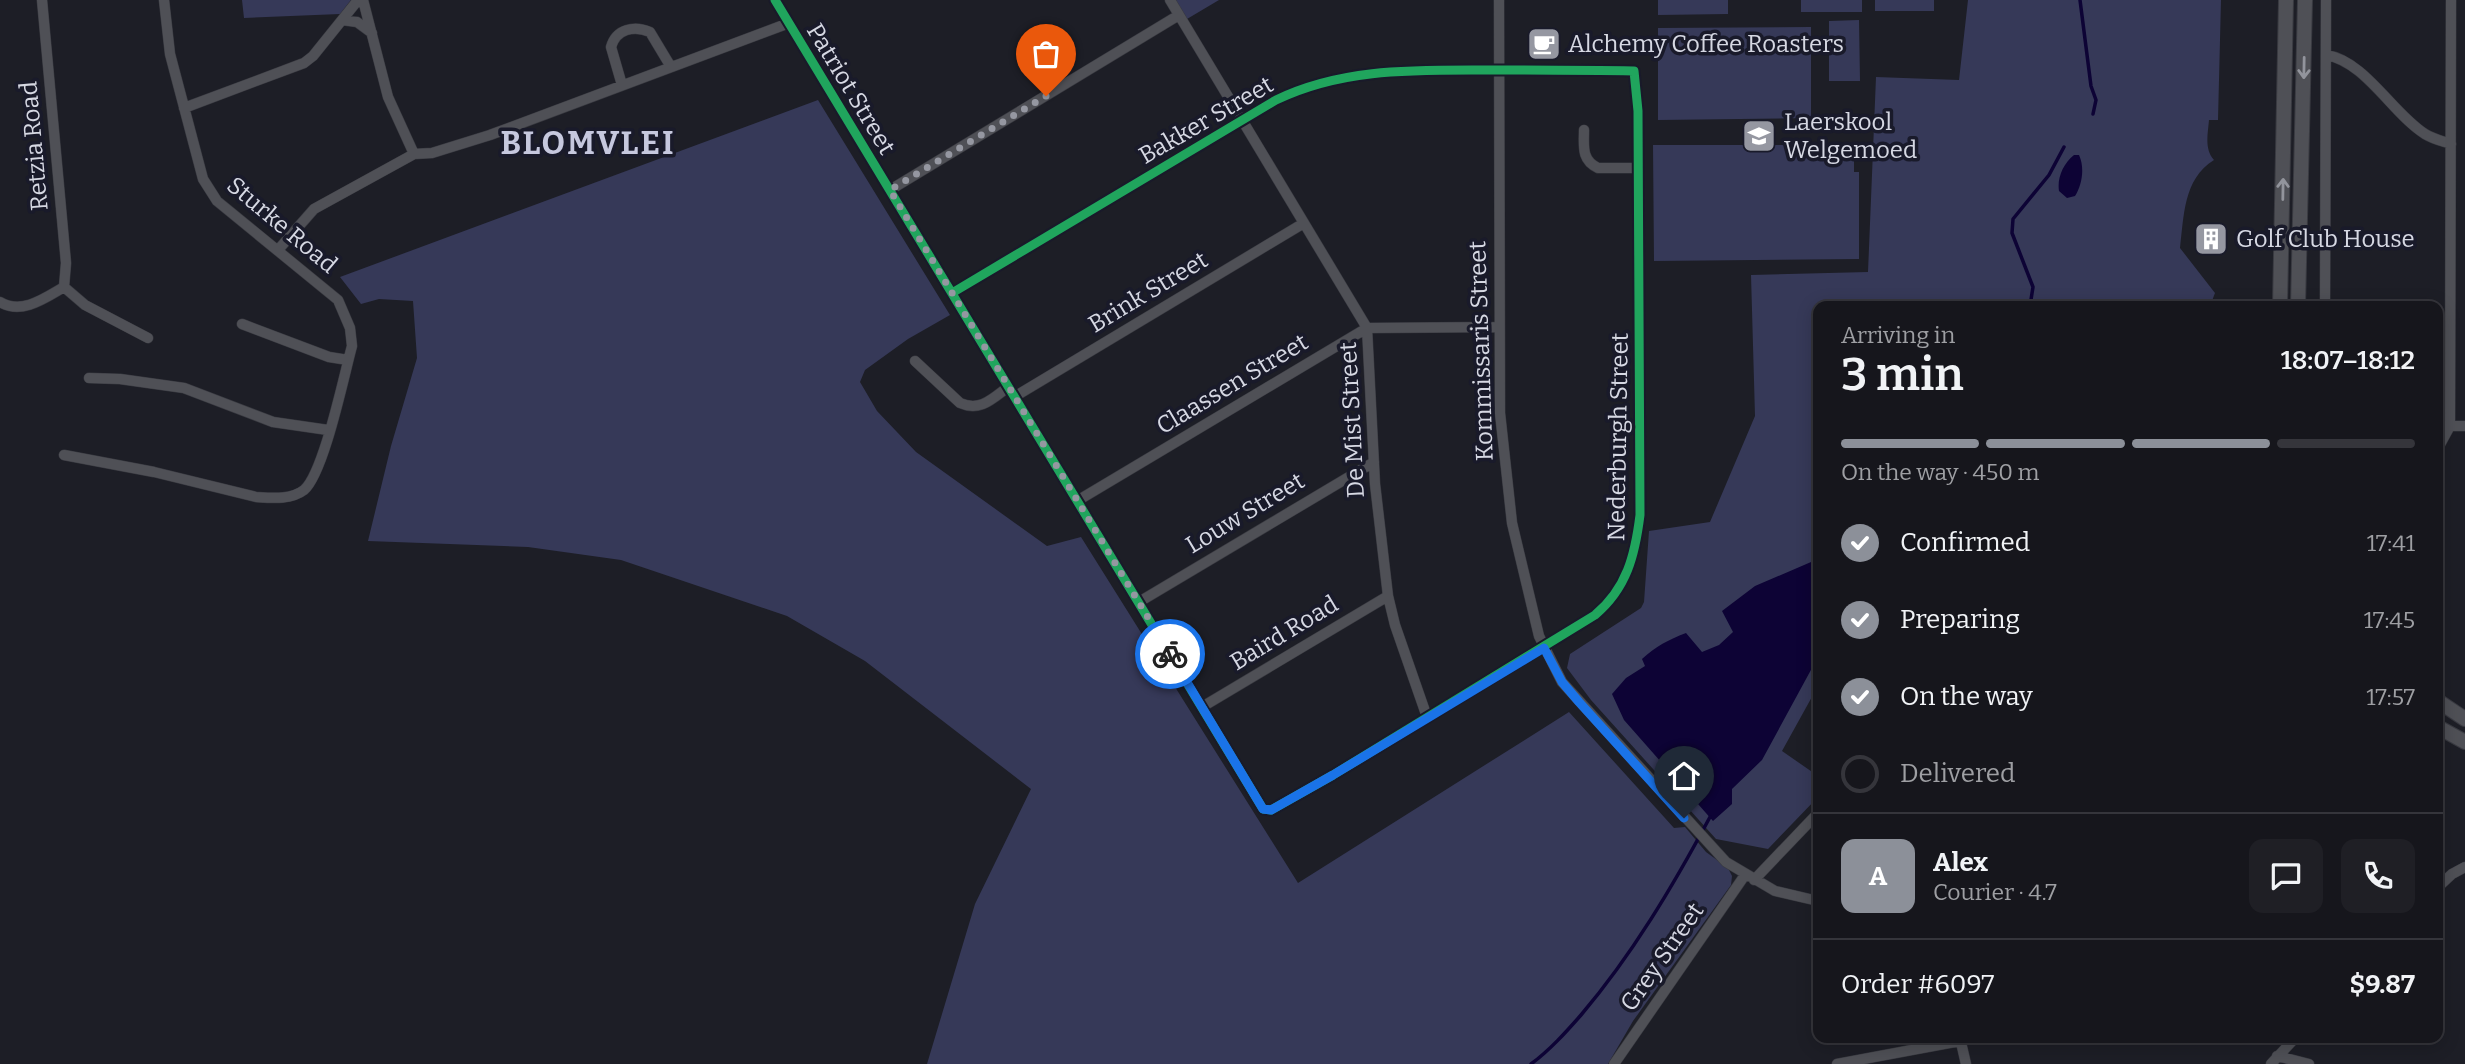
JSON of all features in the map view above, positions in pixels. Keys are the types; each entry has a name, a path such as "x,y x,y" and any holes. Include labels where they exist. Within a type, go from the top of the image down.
{"main road":[{"path":"2280,301 2286,0"},
{"path":"2298,301 2305,0"},
{"path":"2443,704 2465,719"},
{"path":"2443,730 2465,742"}],"street":[{"name":"Retzia Road","path":"42,0 66,263 64,288"},
{"name":"Sturke Road","path":"164,0 170,54 208,191 338,300 352,337 348,360"},
{"path":"184,108 304,63 361,0 373,34 388,97 414,153"},
{"name":"Patriot Street","path":"775,0 1263,809"},
{"name":"De Mist Street","path":"1170,0 1367,328 1374,462 1388,596 1395,625 1427,717"},
{"name":"Kommissaris Street","path":"1499,0 1500,413 1512,523 1544,648 1562,682 1579,702 1726,862 1776,891 1813,900"},
{"path":"2325,301 2326,0"},
{"path":"2443,439 2450,425 2451,0"},
{"path":"890,190 1179,15"},
{"path":"342,20 357,22 373,34"},
{"path":"278,250 314,209 414,153 432,153 490,135 789,23"},
{"path":"622,85 611,47 617,34 624,31 632,29 650,32 671,67"},
{"path":"2326,55 2348,62 2418,128 2436,140 2451,144"},
{"name":"Bakker Street","path":"953,293 1300,88 1338,78 1412,70 1634,71"},
{"name":"Nederburgh Street","path":"1263,809 1271,810 1333,775 1544,648 1606,606 1629,571 1636,550 1640,515 1639,168 1634,71"},
{"path":"1584,130 1585,156 1592,166 1639,168"},
{"name":"Brink Street","path":"1014,397 1304,223"},
{"path":"0,302 12,307 23,307 64,288 85,305 148,338"},
{"path":"64,455 154,472 242,494 273,498 296,494 308,485 318,466 348,360 329,356 242,324"},
{"path":"1367,328 1499,327"},
{"name":"Claassen Street","path":"1077,501 1367,328"},
{"path":"915,361 960,403 968,406 981,406 1008,387"},
{"path":"89,378 120,379 184,388 200,392 265,420 328,430"},
{"path":"2450,425 2465,426"},
{"name":"Louw Street","path":"1139,602 1374,462"},
{"name":"Baird Road","path":"1202,707 1388,596"},
{"name":"Grey Street","path":"1614,1064 1750,877 1813,818"},
{"path":"2443,882 2465,867"},
{"path":"1837,1064 1942,1043"},
{"path":"1963,1043 1966,1064"},
{"path":"2274,1060 2290,1043"},
{"path":"2274,1060 2309,1064"}],"shaded area":[{"path":"242,0 351,0 340,14 244,18"},
{"path":"1175,0 1219,0 1187,19"},
{"path":"1658,0 1728,0 1728,14 1658,15"},
{"path":"1801,0 1862,0 1862,12 1801,12"},
{"path":"1875,0 1934,0 1934,11 1875,11"},
{"path":"1968,0 2221,0 2218,120 2209,120 2208,135 2209,151 2214,160 2196,177 2191,188 2184,212 2180,248 2215,293 2212,301 1813,301 1813,695 1782,751 1813,773 1813,802 1768,849 1716,839 1591,700 1567,668 1570,654 1641,608 1644,602 1649,531 1710,522 1755,416 1751,275 1868,272 1876,77 1959,80"},
{"path":"1859,20 1860,81 1829,81 1829,21"},
{"path":"1811,27 1811,118 1658,120 1658,28"},
{"path":"818,100 950,315 908,339 865,370 860,382 877,411 916,452 1047,546 1081,537 1298,883 1569,712 1674,828 1685,827 1706,852 1728,868 1732,876 1731,885 1633,1021 1608,1064 927,1064 975,904 1031,789 865,661 787,616 621,560 528,547 368,541 391,446 417,358 413,301 379,299 361,304 340,277"},
{"path":"1653,145 1859,145 1859,159 1854,160 1854,172 1859,172 1859,259 1654,261"},
{"path":"2074,155 2079,155 2082,176 2075,196 2067,198 2059,191 2059,181 2064,167"},
{"path":"1813,561 1813,666 1762,760 1732,789 1732,804 1713,821 1624,720 1612,694 1626,678 1645,666 1642,659 1674,638 1686,633 1702,652 1719,645 1733,632 1722,611 1755,586"}],"waterway":[{"path":"2080,0 2091,86 2096,100 2093,114"},
{"path":"2031,301 2033,287 2012,233 2013,219 2049,175 2064,147"},
{"path":"1531,1064 1570,1028 1600,992 1666,894 1710,817"}],"cycle path":[{"path":"775,0 1263,809 1271,810 1333,775 1595,615 1615,594 1628,570 1640,515 1638,111 1634,71 1401,71 1350,77 1300,90 1276,100 952,293"}],"way so far":[{"path":"1046,96 890,190 1170,654"}],"place":[{"name":"Alchemy Coffee Roasters","path":"1544,44"},
{"name":"Laerskool Welgemoed","path":"1759,136"},
{"name":"Golf Club House","path":"2211,239"}],"district":[{"name":"BLOMVLEI","path":"588,143"}],"route":[{"path":"1170,654 1266,810 1271,810 1333,775 1544,648 1562,682 1684,818"}]}
